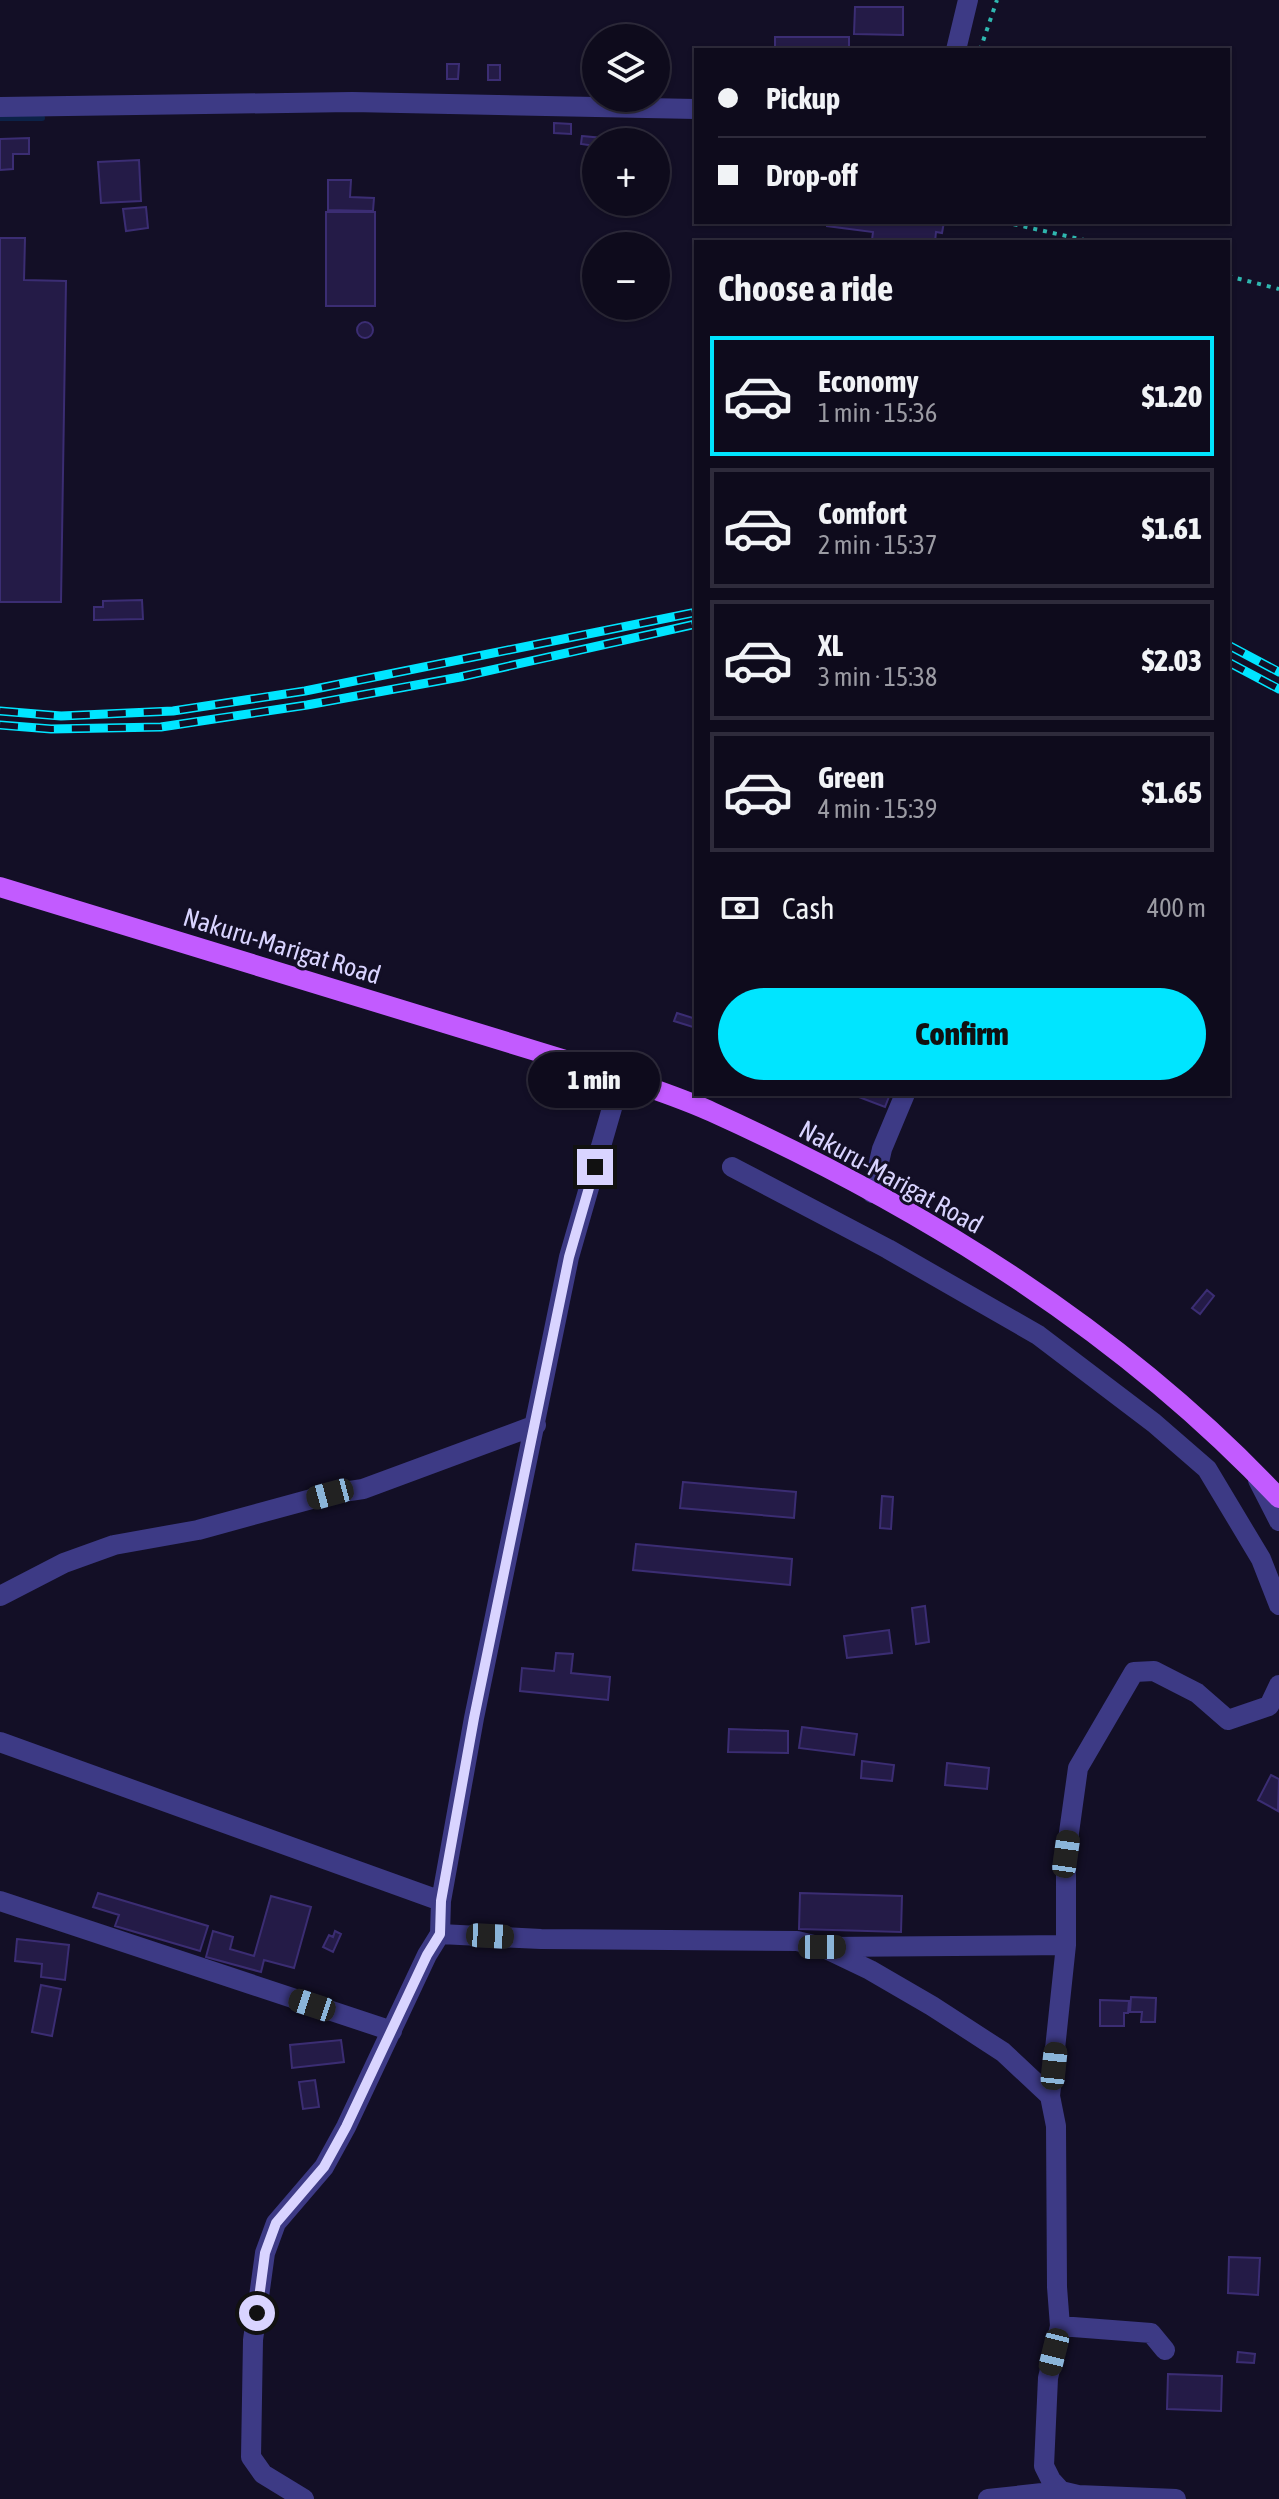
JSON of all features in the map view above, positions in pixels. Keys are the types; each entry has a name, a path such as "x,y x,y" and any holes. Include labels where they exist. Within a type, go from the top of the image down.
{"main road":[{"name":"Nakuru-Marigat Road","path":"1,889 621,1077 709,1110 949,1236 1059,1309 1152,1378 1279,1498"}],"street":[{"path":"956,48 968,0"},
{"path":"0,107 352,102 694,109"},
{"path":"304,2499 263,2474 251,2457 253,2340 265,2253 276,2223 324,2167 346,2127 427,1955 440,1934 441,1901 474,1718 569,1257 621,1077"},
{"path":"872,1193 882,1149 904,1096"},
{"path":"732,1167 888,1249 1038,1335 1154,1423 1207,1469 1261,1559 1279,1605"},
{"path":"0,1596 64,1563 114,1545 198,1530 330,1494 363,1489 536,1425"},
{"path":"1252,1470 1279,1521"},
{"path":"1061,2491 1044,2466 1048,2378 1060,2326 1056,2126 1050,2096 1066,1945 1066,1854 1078,1768 1134,1672 1154,1671 1197,1693 1228,1720 1269,1706 1279,1685"},
{"path":"0,1742 441,1901"},
{"path":"0,1901 392,2031"},
{"path":"440,1934 541,1939 797,1941 822,1947 870,1970 1003,2052 1050,2096"},
{"path":"822,1947 1066,1945"},
{"path":"1060,2326 1151,2333 1165,2350"},
{"path":"988,2499 1061,2491 1091,2496 1176,2499"}],"path":[{"path":"981,48 997,0"},
{"path":"1013,224 1084,240"},
{"path":"1230,277 1279,289"}],"building":[{"path":"855,7 903,7 903,35 854,34"},
{"path":"775,37 849,37 849,48 775,48"},
{"path":"447,64 459,64 458,79 447,79"},
{"path":"488,65 500,65 500,80 488,80"},
{"path":"554,123 571,124 571,134 554,133"},
{"path":"29,138 29,154 13,154 13,169 0,170 0,139"},
{"path":"139,160 141,201 101,203 98,162"},
{"path":"328,180 351,180 350,197 374,198 373,211 328,210"},
{"path":"146,207 148,228 126,231 123,209"},
{"path":"326,212 375,212 375,306 326,306"},
{"path":"944,224 942,233 936,232 935,240 872,240 873,232 827,226"},
{"path":"0,238 25,238 24,280 66,281 61,602 0,602"},
{"path":"365,322 371,324 371,336 365,338 359,336 357,330 359,324"},
{"path":"142,600 143,619 94,620 94,607 103,607 103,601"},
{"path":"677,1013 694,1018 694,1027 674,1021"},
{"path":"856,1096 889,1096 885,1107"},
{"path":"1207,1290 1214,1296 1200,1314 1192,1308"},
{"path":"683,1482 796,1492 794,1518 680,1508"},
{"path":"882,1496 893,1497 891,1529 880,1528"},
{"path":"636,1544 792,1559 790,1585 633,1570"},
{"path":"925,1606 929,1642 916,1644 912,1608"},
{"path":"889,1630 892,1653 847,1658 844,1636"},
{"path":"556,1653 573,1654 571,1673 610,1677 608,1700 520,1691 522,1668 554,1671"},
{"path":"802,1727 857,1734 854,1755 799,1748"},
{"path":"729,1729 788,1731 788,1753 728,1752"},
{"path":"862,1761 894,1765 892,1781 861,1778"},
{"path":"947,1763 989,1768 987,1789 945,1785"},
{"path":"1271,1775 1279,1779 1278,1811 1258,1800"},
{"path":"98,1893 208,1926 200,1951 115,1926 119,1915 93,1907"},
{"path":"800,1893 902,1896 901,1932 799,1929"},
{"path":"271,1896 311,1907 294,1968 264,1960 261,1972 206,1957 213,1931 233,1937 230,1949 254,1956"},
{"path":"335,1931 341,1934 333,1952 323,1947"},
{"path":"17,1939 69,1945 65,1980 41,1977 42,1964 15,1961"},
{"path":"41,1985 61,1989 52,2036 32,2032"},
{"path":"1131,1997 1156,1998 1155,2022 1141,2022 1142,2012 1130,2012"},
{"path":"1100,2000 1129,2001 1128,2013 1124,2013 1124,2026 1100,2026"},
{"path":"341,2040 344,2062 292,2068 290,2045"},
{"path":"315,2080 319,2107 303,2109 299,2082"},
{"path":"1229,2257 1260,2258 1258,2295 1228,2293"},
{"path":"1238,2352 1255,2354 1254,2363 1237,2362"},
{"path":"1168,2374 1222,2376 1221,2411 1167,2409"}],"waterway":[{"path":"0,118 42,118"}],"railway":[{"path":"0,711 61,716 173,711 305,691 692,613"},
{"path":"0,725 51,729 161,727 460,677 694,624"},
{"path":"1230,646 1279,672"},
{"path":"1230,663 1279,689"}],"route":[{"path":"257,2313 265,2253 276,2223 324,2167 440,1934 441,1901 474,1718 569,1257 595,1167"}]}
